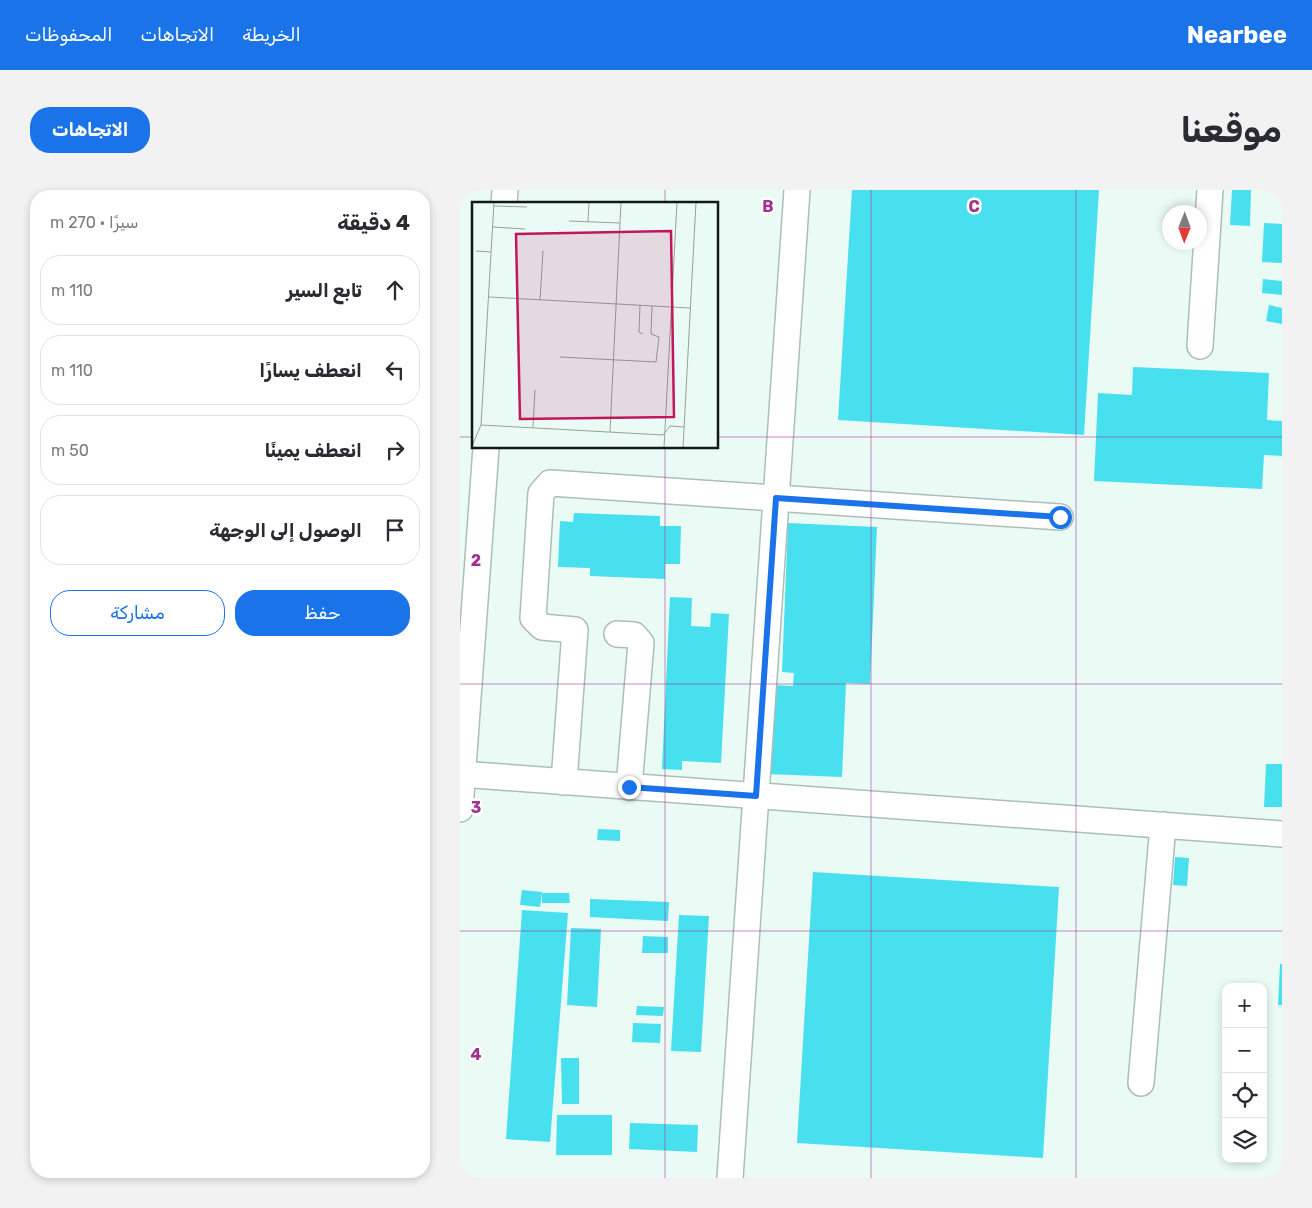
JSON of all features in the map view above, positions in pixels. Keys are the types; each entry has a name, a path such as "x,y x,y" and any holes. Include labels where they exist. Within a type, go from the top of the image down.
{"lane":[{"path":"730,1178 797,190"},
{"path":"1200,346 1210,190"},
{"path":"460,809 461,774 486,449"},
{"path":"564,782 575,630 542,627 533,618 541,493 550,483 1060,517"},
{"path":"617,634 634,635 641,643 629,787"},
{"path":"461,774 1282,834"},
{"path":"1142,1083 1163,825"}],"building":[{"path":"852,190 1099,190 1084,435 838,420"},
{"path":"1232,190 1251,190 1250,226 1230,225"},
{"path":"1264,223 1282,224 1282,263 1262,262"},
{"path":"1263,279 1282,281 1282,295 1262,293"},
{"path":"1269,305 1282,308 1282,324 1266,321"},
{"path":"1133,367 1269,373 1267,420 1282,421 1282,456 1264,455 1262,489 1094,481 1098,393 1132,395"},
{"path":"574,513 660,516 660,526 681,526 680,564 665,564 665,579 590,576 590,568 558,567 560,521 573,522"},
{"path":"788,523 877,527 870,684 846,683 842,777 767,774 771,685 793,686 794,673 782,672"},
{"path":"670,597 692,598 691,626 710,627 711,613 729,614 721,763 682,761 682,770 662,769"},
{"path":"1266,764 1282,764 1282,807 1264,807"},
{"path":"598,829 620,830 620,841 597,840"},
{"path":"1175,857 1189,858 1187,886 1173,885"},
{"path":"813,872 1059,887 1043,1158 797,1143"},
{"path":"522,890 542,892 540,907 520,905"},
{"path":"542,893 569,893 570,903 542,903"},
{"path":"590,899 669,902 668,921 590,917"},
{"path":"522,910 568,913 550,1142 506,1139"},
{"path":"679,915 709,916 701,1052 671,1051"},
{"path":"571,928 601,929 597,1007 567,1005"},
{"path":"643,936 668,937 668,953 642,953"},
{"path":"1280,964 1282,964 1282,1005 1278,1005"},
{"path":"637,1006 664,1007 663,1016 636,1015"},
{"path":"633,1023 661,1024 660,1043 632,1042"},
{"path":"561,1058 579,1058 579,1104 562,1104"},
{"path":"557,1115 612,1115 612,1155 556,1155"},
{"path":"630,1123 698,1125 697,1152 629,1149"}],"route":[{"path":"629,787 756,796 776,498 1060,517"}]}
